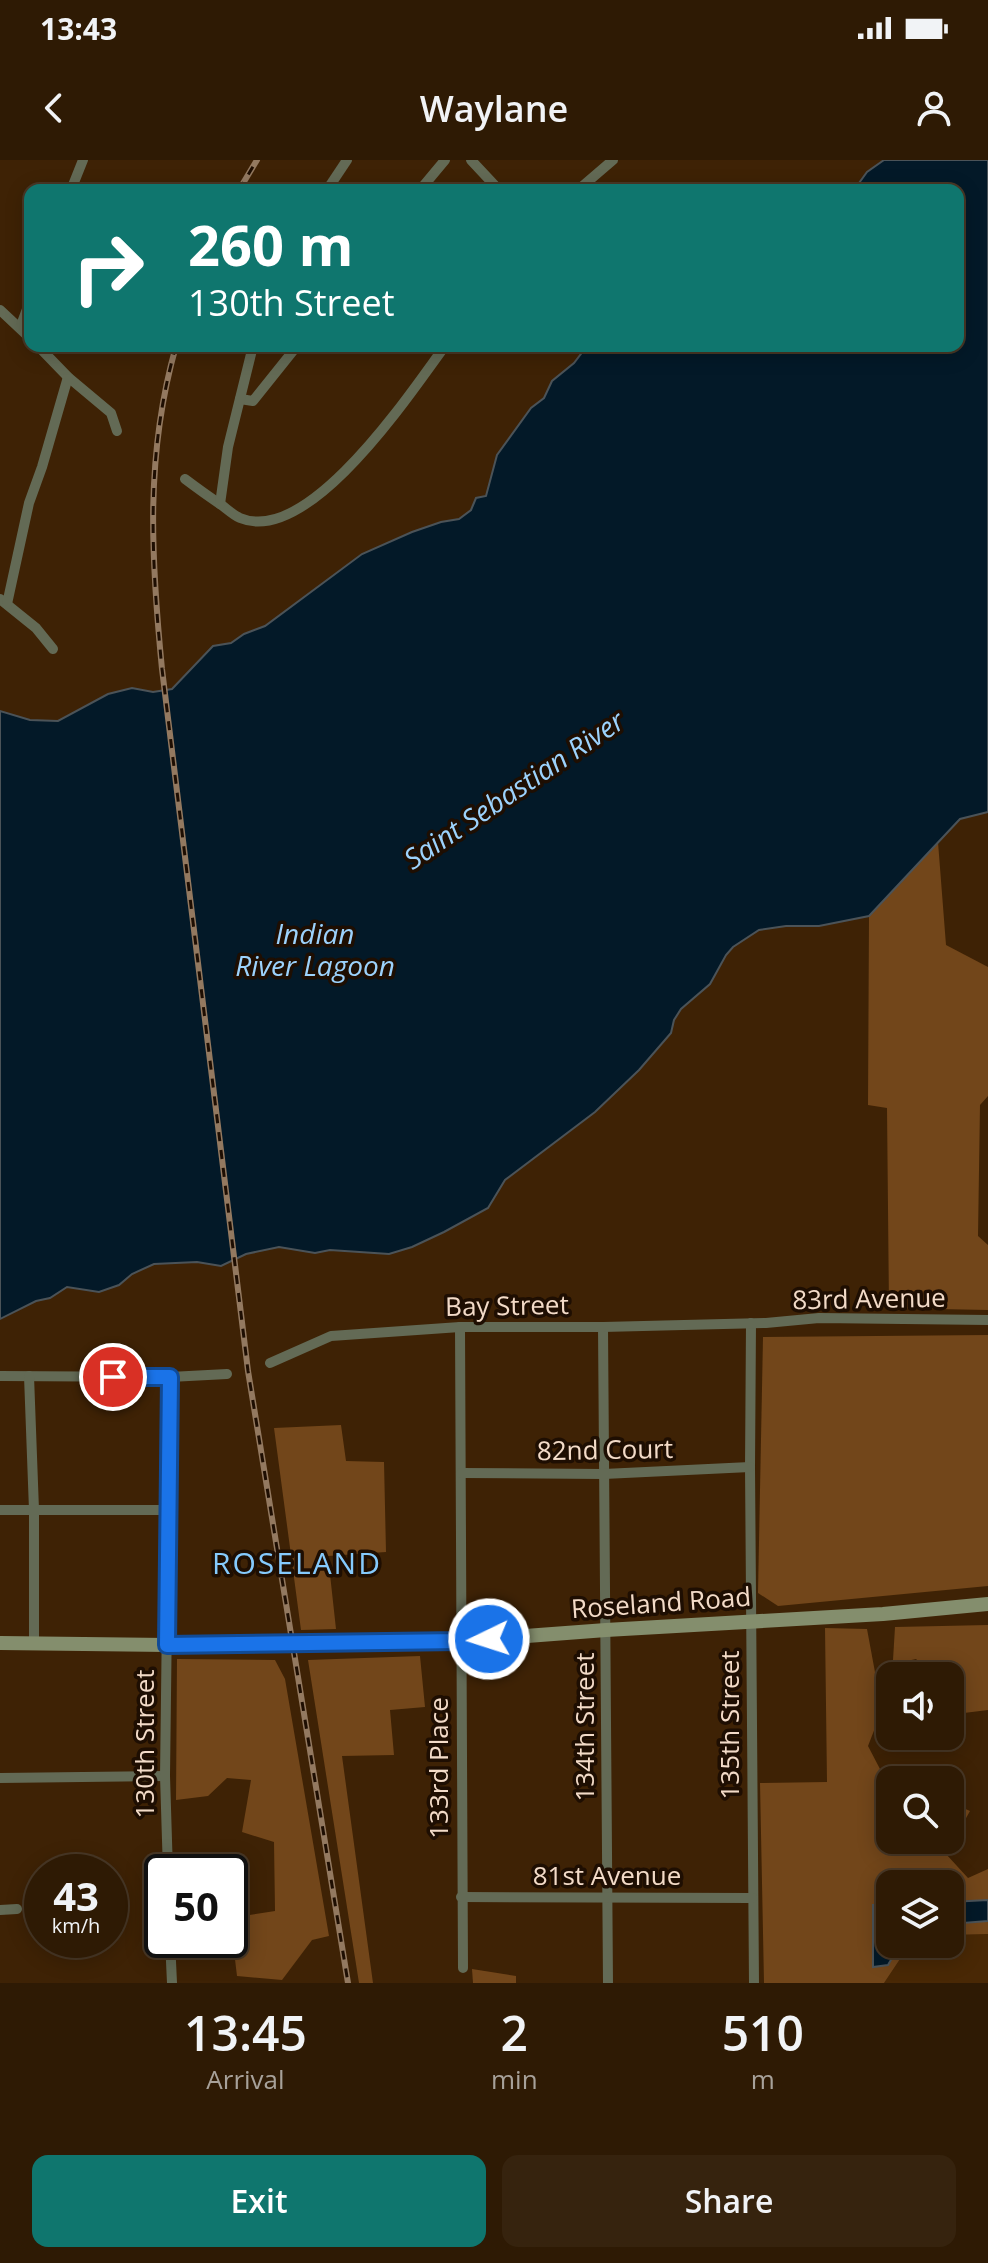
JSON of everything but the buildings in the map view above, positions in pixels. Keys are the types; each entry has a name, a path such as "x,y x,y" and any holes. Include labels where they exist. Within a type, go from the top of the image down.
{"main road":[{"name":"Roseland Road","path":"0,1643 167,1645 460,1641 883,1614 988,1604"}],"street":[{"path":"73,184 83,160"},
{"path":"331,184 347,160"},
{"path":"425,184 445,160"},
{"path":"471,160 493,184"},
{"path":"585,184 613,160"},
{"path":"0,310 24,332"},
{"path":"20,328 24,317"},
{"path":"44,352 111,413 117,431"},
{"path":"220,504 228,447 252,352"},
{"path":"240,399 253,401 292,352"},
{"path":"185,479 240,518 260,521 283,517 305,506 325,490 376,438 440,352"},
{"path":"53,649 36,628 4,601 29,503 68,377"},
{"name":"83rd Avenue","path":"751,1323 819,1318 988,1320"},
{"name":"Bay Street","path":"270,1363 331,1336 460,1327 751,1323"},
{"name":"135th Street","path":"751,1323 754,1983"},
{"name":"133rd Place","path":"460,1327 463,1968"},
{"name":"134th Street","path":"603,1327 608,1983"},
{"path":"0,1376 170,1377 227,1374"},
{"path":"29,1376 34,1510 34,1643"},
{"name":"130th Street","path":"167,1854 165,1776 170,1377"},
{"name":"82nd Court","path":"461,1473 604,1474 750,1467"},
{"path":"0,1510 168,1510"},
{"path":"0,1778 165,1776"},
{"name":"81st Avenue","path":"461,1897 753,1898"},
{"path":"0,1910 17,1909"},
{"path":"171,1958 172,1983"}],"shaded area":[{"path":"938,842 946,945 988,967 988,1096 980,1105 978,1236 988,1245 988,1310 889,1308 887,1108 868,1105 869,916"},
{"path":"988,1335 988,1586 778,1606 758,1593 763,1337"},
{"path":"341,1425 346,1461 384,1462 386,1552 328,1556 336,1629 301,1630 274,1428"},
{"path":"988,1625 988,1710 964,1713 964,1662 893,1660 895,1627"},
{"path":"825,1628 867,1629 876,1678 876,1725 868,1746 878,1766 876,1766 876,1854 946,1854 961,1870 876,1870 876,1958 901,1958 884,1983 764,1983 760,1783 827,1782"},
{"path":"420,1656 425,1707 390,1710 394,1755 342,1756 373,1983 359,1983 308,1660"},
{"path":"177,1659 275,1660 285,1679 329,1936 312,1940 282,1980 237,1976 235,1958 248,1958 248,1915 275,1911 274,1842 242,1832 251,1780 227,1778 208,1796 176,1800"},
{"path":"964,1808 970,1811 964,1822"},
{"path":"988,1869 988,1934 964,1935 964,1874 968,1878"},
{"path":"988,1934 988,1983 884,1983 901,1958 964,1958 964,1935"},
{"path":"472,1969 516,1976 516,1983 473,1983"}],"water":[{"name":"Indian River Lagoon","path":"884,160 988,160 988,812 960,819 869,916 819,926 759,930 733,947 710,984 681,1009 671,1033 639,1070 595,1112 505,1180 488,1208 444,1232 389,1254 330,1250 315,1253 279,1247 246,1254 221,1266 197,1262 154,1264 132,1274 119,1285 99,1292 67,1287 50,1298 36,1301 0,1319 0,711 30,720 58,721 108,694 132,688 153,692 172,689 213,646 231,643 265,626 362,554 412,532 459,519 471,510 476,498 486,496 497,455 531,408 544,398 552,381 582,352 964,352 964,184 858,184 867,172"},
{"path":"988,1900 988,1921 964,1923 964,1901"},
{"path":"873,1905 876,1905 876,1958 892,1958 888,1965 873,1967"}],"railway":[{"path":"243,184 257,160"},
{"path":"175,352 159,427 153,506 155,587 162,669 248,1371 348,1983"}],"district":[{"name":"ROSELAND","path":"297,1564"}],"route":[{"path":"113,1377 170,1377 167,1645 489,1639"}],"water label":[{"name":"Saint Sebastian River","path":"514,790"}]}
